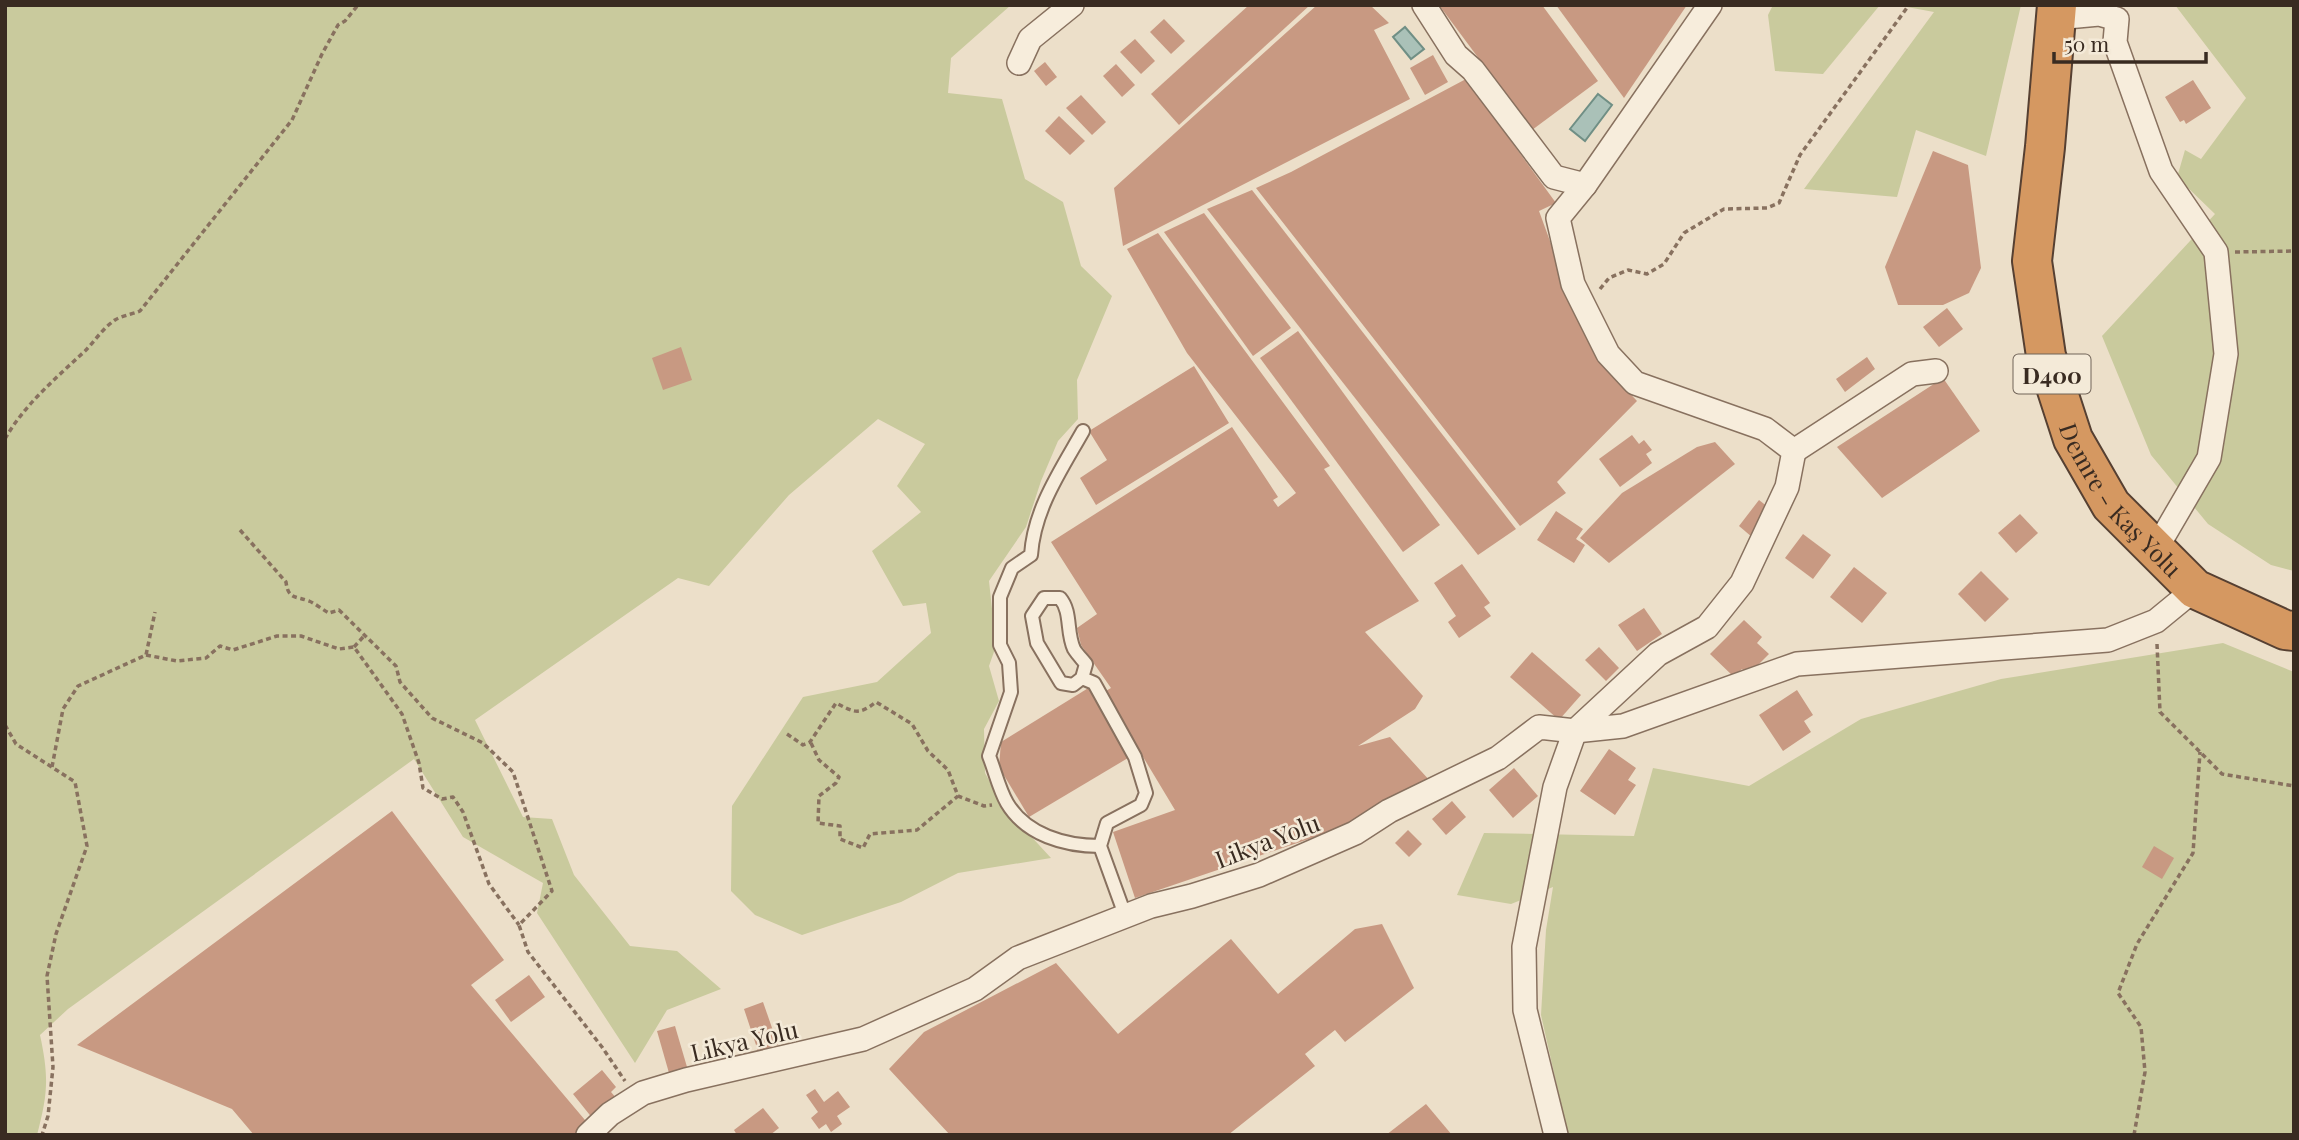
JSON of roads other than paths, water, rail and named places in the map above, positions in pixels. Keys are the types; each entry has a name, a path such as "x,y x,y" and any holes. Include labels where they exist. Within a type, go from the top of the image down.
{"highway":[{"name":"Demre - Kaş Yolu","path":"2056,11 2032,261 2046,356 2073,439 2111,505 2195,589 2285,630 2294,631"}],"street":[{"path":"1019,62 1030,39 1072,5"},
{"path":"1424,5 1456,55 1473,70 1555,177 1585,185"},
{"path":"1710,5 1585,185 1558,218 1573,284 1608,354 1635,383 1765,429 1794,451"},
{"path":"2056,11 2099,13 2117,19 2115,42 2161,171 2216,252 2226,354 2209,458 2156,549"},
{"path":"1556,1135 1525,1010 1524,947 1555,787 1575,731 1658,654 1707,627 1742,583 1787,487 1794,451 1912,374 1937,371"},
{"name":"Likya Yolu","path":"588,1135 610,1114 636,1097 686,1080 863,1039 975,989 1018,958 1151,906 1259,875 1355,833 1389,811 1498,758 1539,727 1575,731 1623,726 1797,664 2108,640 2156,621 2195,589"}],"lane":[{"path":"1083,431 1049,491 1032,535 1031,555 1012,568 1000,597 1000,645 1009,663 1011,692 989,756 1008,804 1033,831 1049,838 1085,846 1100,846"},
{"path":"1044,598 1060,598 1067,606 1068,627 1074,650 1086,663 1082,678 1073,685 1061,682 1037,643 1032,616 1044,598"},
{"path":"1082,678 1094,684 1135,757 1146,793 1141,805 1107,823 1100,846 1125,915"}]}
